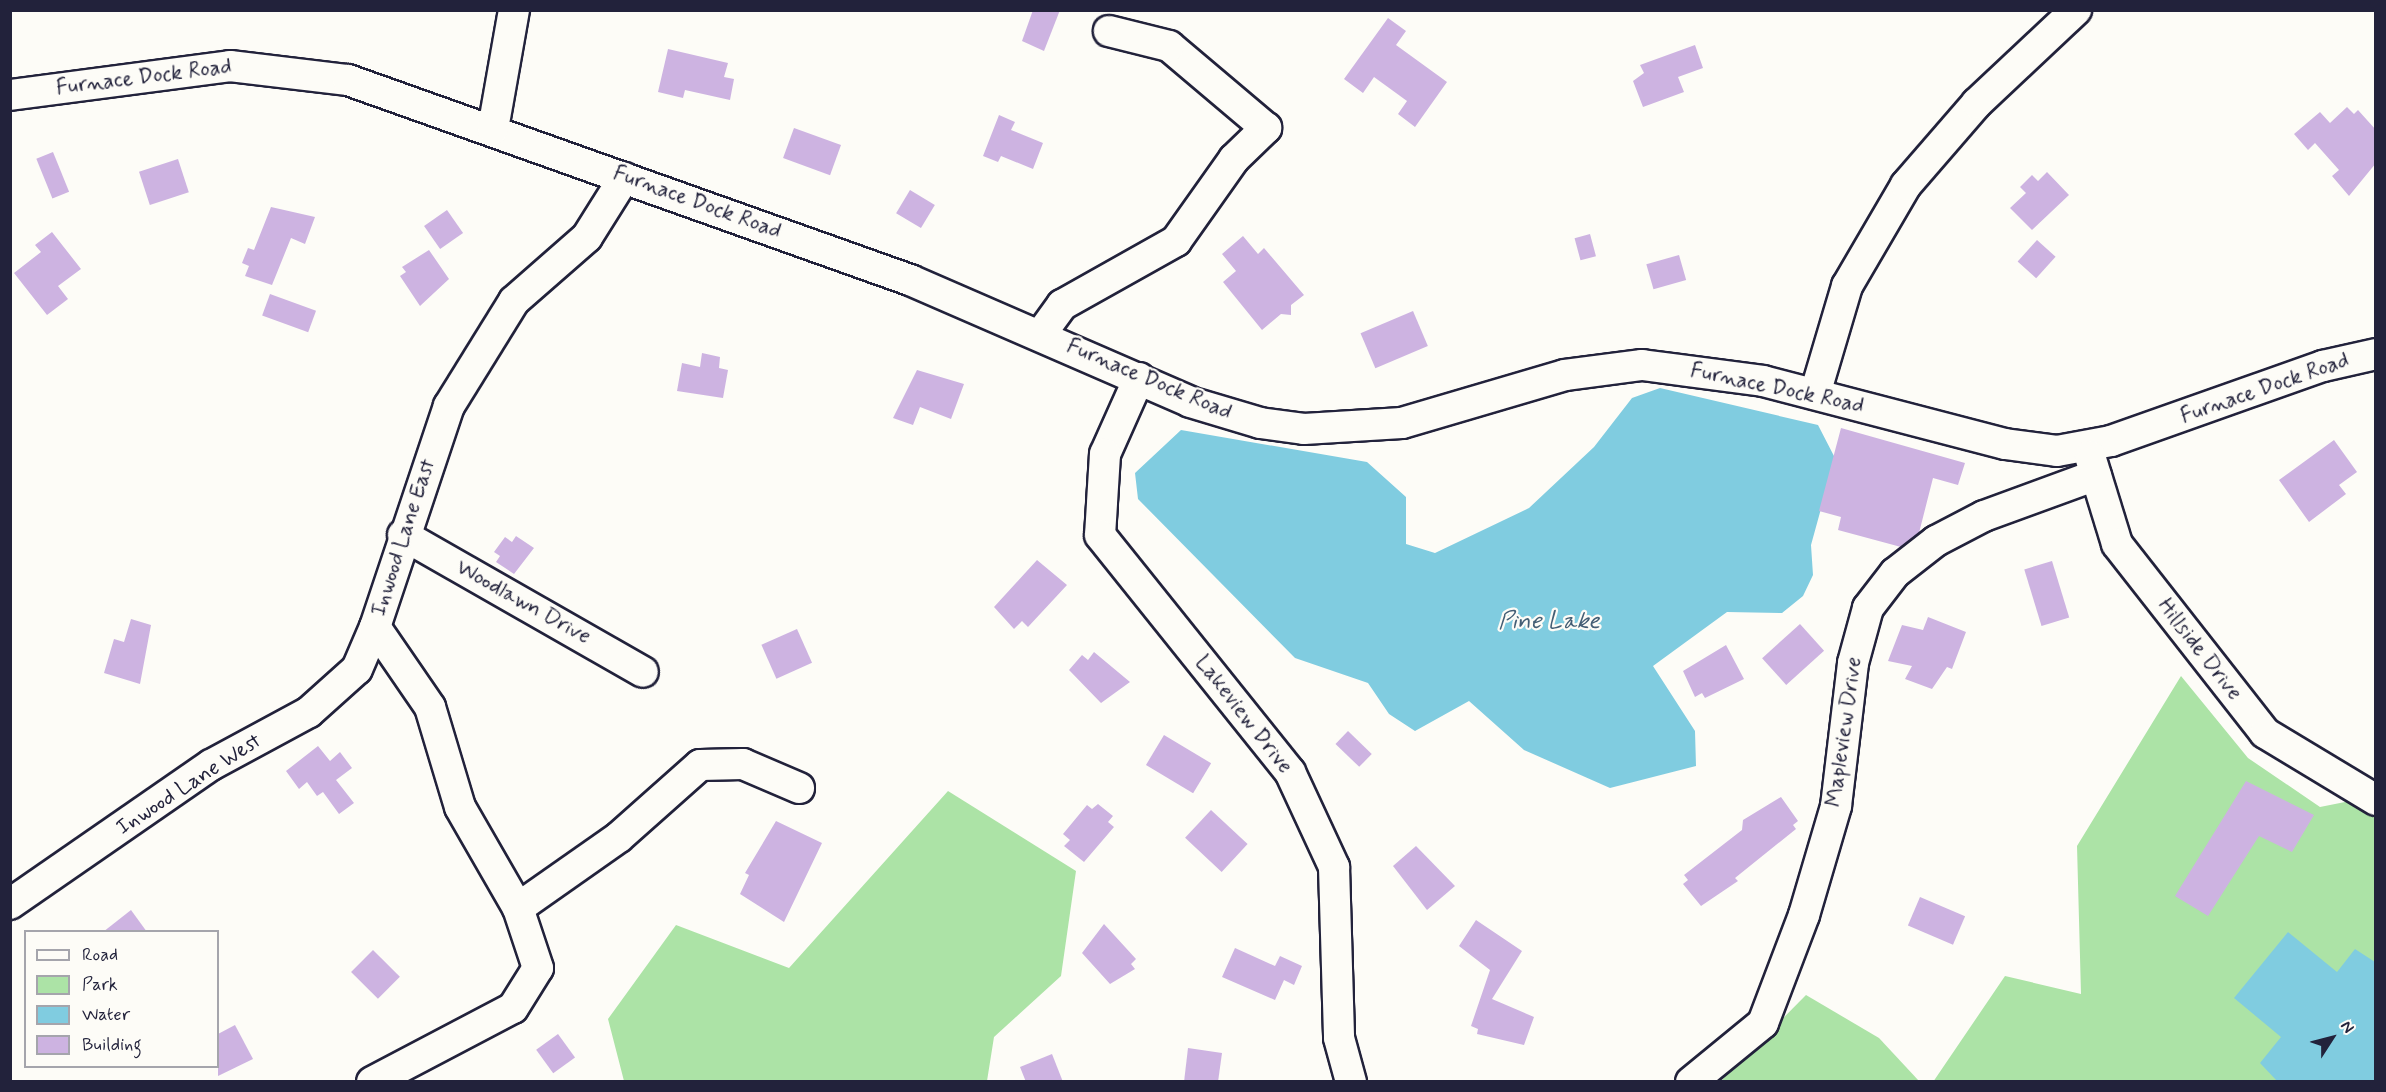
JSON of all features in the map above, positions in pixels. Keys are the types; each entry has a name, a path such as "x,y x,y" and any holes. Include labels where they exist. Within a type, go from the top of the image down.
{"street":[{"path":"494,129 514,10"},
{"path":"1815,394 1847,286 1906,185 1977,103 2076,10"},
{"path":"1041,334 1062,305 1176,241 1234,159 1266,128 1169,46 1109,31"},
{"name":"Furnace Dock Road","path":"10,95 249,66 348,80 494,129 910,280 1041,334 1225,415 1326,430 1402,423 1617,366 1712,372 1815,394 2005,444 2057,451 2092,461 2323,366 2376,354"},
{"name":"Inwood Lane East","path":"372,1082 513,1008 538,969 518,908 460,807 430,707 375,627 403,535 454,396 514,301 587,237 624,177"},
{"name":"Lakeview Drive","path":"1139,378 1105,454 1100,535 1290,771 1334,867 1339,1038 1351,1082"},
{"name":"Hillside Drive","path":"2092,461 2117,544 2265,734 2376,800"},
{"name":"Mapleview Drive","path":"1691,1082 1763,1023 1804,915 1836,806 1853,663 1868,608 1895,573 1936,541 2092,461"},
{"name":"Woodlawn Drive","path":"403,535 643,672"},
{"name":"Inwood Lane West","path":"10,904 211,765 309,712 357,669 375,627"},
{"path":"518,908 619,837 700,765 743,764 799,788"}],"green space":[{"path":"2181,676 2248,758 2320,807 2350,801 2375,815 2375,1081 1933,1082 2005,976 2081,994 2077,846"},
{"path":"948,791 1076,871 1061,976 994,1037 987,1081 624,1081 608,1019 676,925 789,968"},
{"path":"1806,995 1879,1038 1919,1081 1720,1082"}],"water":[{"name":"Pine Lake","path":"1660,388 1818,425 1835,458 1811,545 1813,575 1803,596 1782,613 1727,612 1653,666 1695,731 1696,766 1610,788 1524,750 1469,701 1415,731 1389,714 1368,683 1295,658 1138,499 1135,473 1181,430 1367,462 1406,497 1406,544 1435,553 1529,508 1594,447 1632,398"},
{"path":"2288,932 2337,972 2355,949 2375,962 2375,1081 2277,1081 2260,1063 2281,1037 2234,998"}],"building":[{"path":"1033,10 1060,10 1044,51 1022,41"},
{"path":"1388,18 1406,31 1396,45 1447,82 1415,127 1398,114 1407,101 1374,77 1363,93 1344,79"},
{"path":"1695,45 1703,68 1678,77 1684,92 1643,107 1633,81 1644,73 1640,65"},
{"path":"668,49 728,63 724,77 734,79 730,100 685,90 683,98 658,92"},
{"path":"2347,107 2354,114 2358,110 2376,130 2376,163 2349,196 2332,176 2339,170 2315,143 2308,150 2294,134 2320,112 2330,123"},
{"path":"999,115 1015,122 1011,130 1043,143 1033,169 1001,156 998,162 983,156"},
{"path":"794,128 841,145 830,175 783,158"},
{"path":"53,152 69,192 52,199 36,159"},
{"path":"178,159 189,192 150,205 139,172"},
{"path":"2047,172 2069,195 2032,230 2010,208 2026,193 2020,187 2032,175 2038,181"},
{"path":"910,190 935,205 921,228 896,213"},
{"path":"271,207 315,217 305,244 291,238 272,285 245,276 249,266 242,263 248,248 254,250"},
{"path":"447,210 463,233 440,249 424,226"},
{"path":"52,232 81,269 58,286 68,299 47,315 14,273 41,252 35,245"},
{"path":"1590,234 1596,256 1580,260 1575,238"},
{"path":"1243,236 1258,254 1264,248 1304,295 1291,305 1291,315 1281,314 1262,330 1223,282 1236,271 1222,254"},
{"path":"2037,240 2056,257 2036,278 2018,262"},
{"path":"429,250 449,279 420,306 400,276 406,272 402,267"},
{"path":"1679,255 1686,280 1653,289 1646,264"},
{"path":"270,294 316,311 308,332 262,316"},
{"path":"1413,311 1428,346 1375,368 1361,333"},
{"path":"702,353 720,357 719,368 728,370 723,398 677,391 682,363 700,367"},
{"path":"917,370 964,384 951,419 920,407 913,425 893,418"},
{"path":"1841,428 1965,463 1958,485 1933,478 1919,533 1901,547 1838,530 1841,517 1819,511"},
{"path":"2334,440 2357,472 2339,485 2346,494 2309,522 2279,480"},
{"path":"516,536 534,548 514,574 496,562 500,556 494,552 505,537 512,542"},
{"path":"1037,560 1067,585 1028,627 1022,621 1014,629 994,607"},
{"path":"2052,561 2069,617 2042,626 2024,569"},
{"path":"1928,617 1966,632 1952,669 1947,667 1932,689 1905,679 1912,666 1888,661 1902,625 1923,630"},
{"path":"131,619 151,625 140,684 104,673 114,639 124,642"},
{"path":"1800,624 1824,651 1786,685 1762,658"},
{"path":"797,629 812,663 776,679 761,645"},
{"path":"1726,645 1744,679 1705,698 1702,693 1695,697 1683,671"},
{"path":"1094,652 1130,682 1101,703 1069,670 1082,655 1088,660"},
{"path":"1348,731 1372,754 1359,767 1335,744"},
{"path":"1164,735 1211,763 1193,793 1146,765"},
{"path":"318,746 330,761 340,752 352,768 336,780 354,803 339,814 323,792 317,796 307,782 299,789 286,771"},
{"path":"2246,781 2314,815 2292,852 2259,836 2208,916 2175,896"},
{"path":"1781,797 1798,821 1793,825 1796,829 1735,878 1738,881 1701,906 1683,884 1688,880 1684,875 1742,830 1743,820"},
{"path":"1098,804 1113,816 1108,822 1114,827 1084,862 1064,846 1070,840 1063,834 1087,805 1092,809"},
{"path":"1211,810 1248,844 1222,872 1185,838"},
{"path":"776,821 822,843 784,922 740,894 749,875 745,873"},
{"path":"1416,846 1455,886 1427,910 1393,866"},
{"path":"1920,897 1965,916 1953,945 1908,926"},
{"path":"131,910 146,930 106,930"},
{"path":"1476,920 1522,951 1492,999 1534,1017 1524,1045 1477,1034 1478,1029 1471,1026 1490,970 1459,946"},
{"path":"1104,924 1136,959 1131,964 1135,969 1110,984 1082,953"},
{"path":"1235,948 1275,966 1280,956 1302,966 1294,985 1284,980 1275,1000 1222,977"},
{"path":"373,950 400,977 378,999 351,972"},
{"path":"235,1025 253,1059 218,1076 219,1068 219,1033"},
{"path":"558,1034 575,1057 553,1073 536,1050"},
{"path":"1188,1048 1222,1053 1218,1082 1184,1082"},
{"path":"1052,1054 1063,1082 1026,1082 1020,1067"}]}
